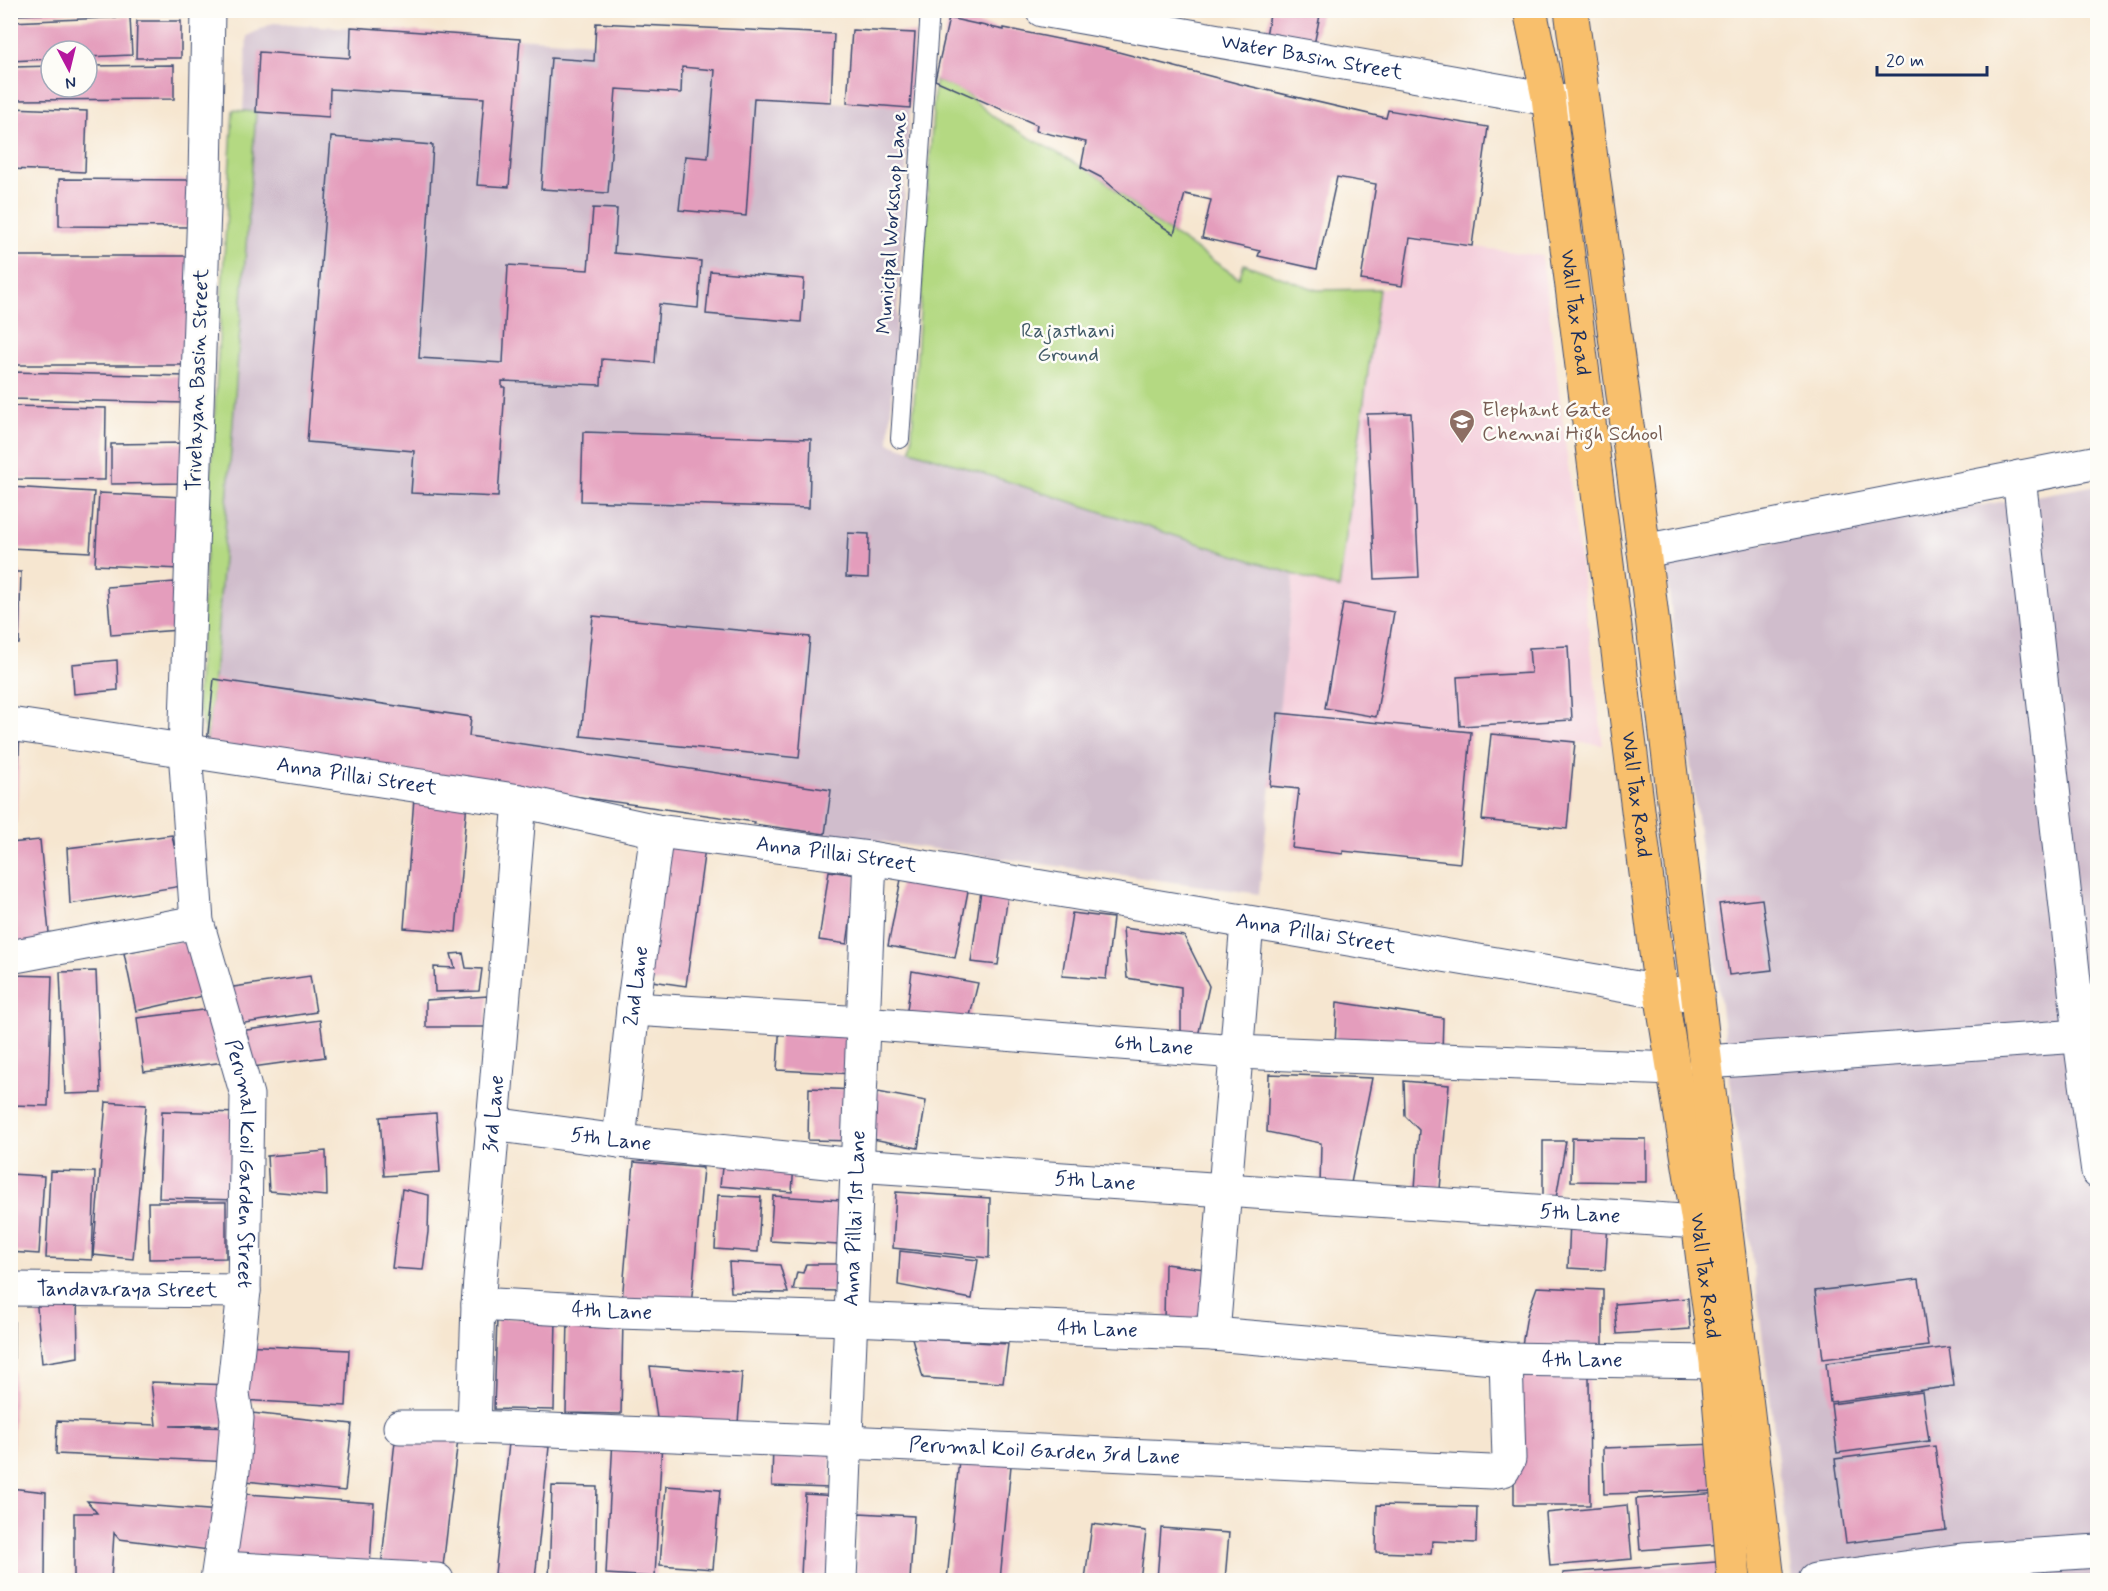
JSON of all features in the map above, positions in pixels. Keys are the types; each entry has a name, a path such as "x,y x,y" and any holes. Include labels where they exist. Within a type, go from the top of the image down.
{"main road":[{"name":"Wall Tax Road","path":"1530,10 1548,97 1661,992 1698,1222 1716,1362 1734,1581"},
{"name":"Wall Tax Road","path":"1571,10 1644,551 1768,1581"}],"street":[{"name":"Trivelayan Basin Street","path":"185,750 205,179 208,10"},
{"name":"Water Basin Street","path":"1042,10 1548,97 1583,105"},
{"path":"1644,551 2097,462"},
{"path":"2019,477 2086,1047 2097,1172"},
{"name":"Anna Pillai Street","path":"10,724 520,801 657,831 870,858 1247,923 1661,992 1698,996"},
{"name":"Perumal Koil Garden Street","path":"185,750 197,922 247,1095 244,1291 233,1394 237,1418 233,1471 219,1574"},
{"name":"3rd Lane","path":"474,1427 478,1304 520,801"},
{"name":"2nd Lane","path":"619,1141 633,1009 657,831"},
{"name":"Anna Pillai 1st Lane","path":"840,1581 870,858"},
{"path":"10,957 197,922"},
{"path":"1213,1334 1247,923"},
{"name":"6th Lane","path":"633,1009 863,1023 1236,1052 1674,1069"},
{"path":"1706,1062 2086,1047"},
{"name":"5th Lane","path":"492,1124 619,1141 856,1165 1698,1222"},
{"name":"Tandavaraya Street","path":"10,1289 244,1291"},
{"name":"4th Lane","path":"478,1304 617,1312 851,1318 1213,1334 1506,1359 1716,1362"},
{"name":"Perumal Koil Garden 3rd Lane","path":"400,1427 474,1427 846,1442 1491,1472 1503,1470 1509,1459 1506,1359"},
{"path":"1815,1581 1964,1570 2097,1551"},
{"path":"219,1574 437,1581"}],"lane":[{"name":"Municipal Workshop Lane","path":"900,439 930,10"}],"shaded area":[{"path":"273,23 595,43 596,23 834,34 831,102 910,108 889,443 1294,574 1259,894 754,824 754,822 207,743 214,679 256,112 243,111 247,36"},
{"name":"Elephant Gate Chennai High School","path":"1410,238 1542,256 1603,745 1278,713 1294,574 1339,589 1379,289 1402,286"},
{"path":"2097,485 2097,1580 1793,1580 1665,561"}],"green space":[{"name":"Rajasthani Ground","path":"935,80 964,92 995,118 1102,178 1147,217 1239,278 1244,264 1317,290 1379,289 1339,589 911,450"},
{"path":"233,110 256,112 214,679 207,743 197,700"}],"building":[{"path":"15,10 96,10 96,12 16,15"},
{"path":"134,10 197,10 197,15 134,15"},
{"path":"1271,10 1321,10 1314,45 1266,35"},
{"path":"130,17 132,55 99,56 99,39 39,39 39,60 10,61 10,22"},
{"path":"949,18 1107,49 1240,84 1386,118 1388,110 1488,127 1472,246 1410,238 1402,286 1361,280 1376,184 1337,177 1317,269 1258,256 1260,251 1202,238 1211,200 1185,194 1174,234 1148,217 1102,178 1081,167 1086,142 1036,131 1037,125 935,80"},
{"path":"137,21 181,21 181,58 136,58"},
{"path":"596,23 834,34 831,102 754,98 746,216 679,210 685,156 708,158 715,70 682,67 681,93 616,89 608,193 541,189 551,58 594,61"},
{"path":"351,27 520,39 509,187 477,185 484,98 330,89 329,117 256,112 259,52 350,58"},
{"path":"852,30 915,33 910,108 847,103"},
{"path":"174,65 174,99 15,100 15,67 39,66 39,99 99,99 99,66"},
{"path":"12,108 87,111 85,172 10,169"},
{"path":"331,137 433,145 419,358 503,363 508,265 588,270 593,208 617,209 614,253 701,261 698,308 659,304 655,363 602,359 601,385 502,381 502,387 505,387 498,497 411,493 414,451 307,442"},
{"path":"59,179 189,180 189,227 59,226"},
{"path":"10,256 192,256 191,365 10,365"},
{"path":"710,271 804,279 801,322 706,314"},
{"path":"10,372 187,376 187,403 10,399"},
{"path":"10,406 106,408 105,480 10,479"},
{"path":"1411,413 1419,577 1375,579 1367,414"},
{"path":"583,432 811,439 809,508 581,501"},
{"path":"185,443 186,483 111,484 111,444"},
{"path":"10,487 94,492 90,552 10,548"},
{"path":"99,493 183,497 180,569 95,565"},
{"path":"848,533 869,534 868,578 846,577"},
{"path":"10,572 21,572 19,644 10,644"},
{"path":"175,582 179,630 111,635 107,587"},
{"path":"1343,603 1394,612 1376,717 1325,708"},
{"path":"593,616 810,637 799,758 581,736"},
{"path":"1568,646 1572,720 1460,726 1457,677 1531,673 1529,648"},
{"path":"117,660 118,690 74,694 72,664"},
{"path":"214,679 471,717 469,736 831,790 825,834 207,743"},
{"path":"1278,713 1471,732 1460,863 1292,848 1299,789 1270,786"},
{"path":"10,729 20,729 16,823 10,823"},
{"path":"1491,734 1575,742 1567,829 1482,820"},
{"path":"414,798 467,802 456,932 404,928"},
{"path":"172,835 182,886 70,904 67,848"},
{"path":"40,840 50,943 10,947 10,843"},
{"path":"664,842 705,848 686,986 645,980"},
{"path":"829,871 857,875 847,944 819,940"},
{"path":"902,874 969,886 955,958 888,946"},
{"path":"982,884 1009,888 998,965 971,962"},
{"path":"1762,899 1772,970 1729,975 1719,904"},
{"path":"1072,913 1113,918 1106,979 1062,976"},
{"path":"1123,928 1184,936 1209,986 1197,1041 1181,1034 1181,987 1127,978"},
{"path":"194,938 207,995 136,1011 124,953"},
{"path":"463,953 466,968 482,969 479,991 435,992 434,967 455,968 451,954"},
{"path":"96,971 101,1093 65,1094 60,972"},
{"path":"912,971 978,983 969,1020 906,1018"},
{"path":"10,975 52,976 48,1106 10,1105"},
{"path":"310,976 316,1012 232,1025 227,988"},
{"path":"488,996 485,1027 426,1027 426,1000"},
{"path":"1337,1002 1443,1018 1442,1053 1335,1046"},
{"path":"219,1008 225,1062 144,1072 137,1018"},
{"path":"320,1020 325,1057 245,1068 240,1031"},
{"path":"780,1022 857,1027 854,1074 777,1070"},
{"path":"1269,1074 1372,1078 1351,1183 1320,1186 1321,1143 1267,1132"},
{"path":"1404,1081 1449,1085 1440,1189 1415,1189 1419,1130 1405,1116"},
{"path":"809,1088 856,1090 855,1141 808,1140"},
{"path":"867,1090 926,1101 918,1148 858,1136"},
{"path":"106,1102 146,1105 133,1259 93,1255"},
{"path":"162,1111 242,1113 239,1200 159,1198"},
{"path":"436,1113 440,1172 384,1176 380,1117"},
{"path":"1572,1138 1646,1139 1646,1182 1571,1181"},
{"path":"1543,1141 1566,1141 1556,1198 1543,1199"},
{"path":"326,1151 327,1196 269,1191 267,1156"},
{"path":"723,1158 794,1164 792,1192 720,1186"},
{"path":"634,1162 703,1168 691,1307 622,1301"},
{"path":"50,1171 95,1172 92,1260 46,1258"},
{"path":"10,1174 44,1176 39,1254 10,1252"},
{"path":"402,1189 429,1195 428,1232 423,1270 392,1268"},
{"path":"896,1192 990,1198 989,1258 893,1248"},
{"path":"718,1195 761,1197 758,1252 715,1249"},
{"path":"773,1196 842,1200 839,1245 770,1241"},
{"path":"148,1202 226,1202 226,1258 149,1259"},
{"path":"1570,1221 1608,1222 1605,1270 1568,1268"},
{"path":"900,1251 978,1260 972,1299 898,1285"},
{"path":"729,1262 780,1265 788,1293 731,1292"},
{"path":"806,1264 840,1264 840,1291 793,1290 797,1272 803,1273"},
{"path":"1165,1264 1213,1270 1210,1327 1164,1322"},
{"path":"1919,1279 1928,1346 1823,1359 1815,1291"},
{"path":"1537,1287 1603,1290 1603,1353 1521,1351 1527,1315"},
{"path":"77,1292 78,1357 42,1363 36,1296"},
{"path":"1688,1298 1690,1329 1617,1334 1615,1304"},
{"path":"10,1317 14,1317 13,1462 10,1462"},
{"path":"497,1318 556,1319 554,1410 494,1409"},
{"path":"568,1318 623,1320 621,1414 566,1413"},
{"path":"912,1338 1008,1344 1003,1383 923,1378"},
{"path":"242,1345 349,1350 346,1406 239,1400"},
{"path":"1949,1347 1954,1386 1830,1402 1826,1363"},
{"path":"650,1366 742,1373 738,1423 657,1418"},
{"path":"1589,1375 1590,1505 1514,1505 1514,1376"},
{"path":"151,1382 230,1385 232,1425 170,1426 233,1428 232,1462 56,1454 57,1421 156,1425"},
{"path":"1922,1392 1929,1441 1837,1453 1831,1404"},
{"path":"242,1412 352,1424 345,1491 235,1480"},
{"path":"396,1432 458,1439 442,1575 381,1568"},
{"path":"613,1438 662,1440 655,1577 606,1574"},
{"path":"773,1441 831,1443 830,1488 772,1486"},
{"path":"509,1443 549,1447 535,1579 495,1574"},
{"path":"1719,1444 1720,1491 1604,1494 1603,1448"},
{"path":"1935,1446 1946,1530 1846,1543 1835,1459"},
{"path":"960,1450 1012,1455 1000,1580 947,1580"},
{"path":"552,1486 597,1487 595,1580 549,1580"},
{"path":"666,1486 720,1490 713,1569 660,1565"},
{"path":"10,1488 46,1492 45,1579 10,1579"},
{"path":"231,1493 374,1503 370,1565 227,1556"},
{"path":"1720,1493 1723,1544 1640,1550 1636,1499"},
{"path":"805,1494 837,1496 833,1578 801,1576"},
{"path":"87,1501 221,1511 217,1551 119,1539 114,1533 111,1580 74,1580 74,1513 97,1513"},
{"path":"1377,1505 1477,1507 1476,1543 1432,1541 1431,1554 1376,1552"},
{"path":"1627,1505 1632,1559 1550,1566 1546,1513"},
{"path":"859,1513 914,1516 910,1580 855,1580"},
{"path":"1092,1524 1146,1531 1140,1580 1085,1580"},
{"path":"1161,1528 1229,1533 1225,1580 1157,1580"},
{"path":"1730,1561 1731,1580 1563,1580 1563,1573"}],"place":[{"name":"Elephant Gate Chennai High School","path":"1462,445"}]}
